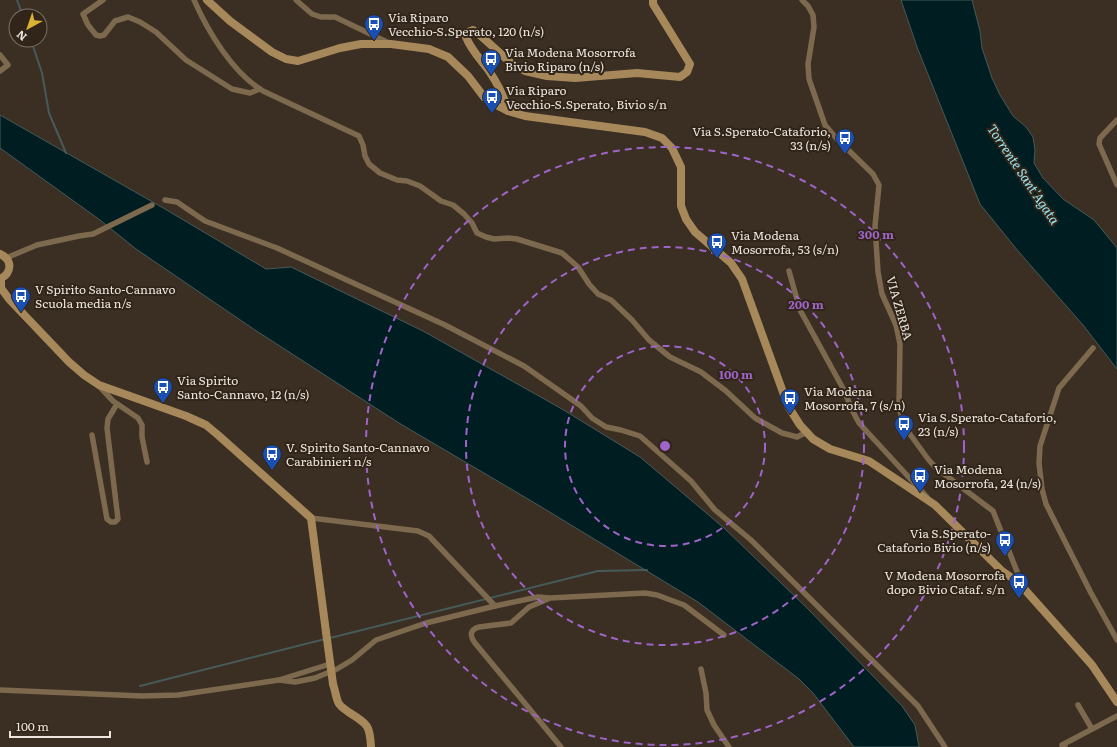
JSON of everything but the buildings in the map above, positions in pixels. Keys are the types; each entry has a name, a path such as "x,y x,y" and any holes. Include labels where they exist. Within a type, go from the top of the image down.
{"street":[{"path":"103,0 83,14 88,25 96,35 104,35 115,21 128,17 140,22 156,32 186,60 232,89 250,93 260,89"},
{"path":"194,0 213,38 247,79 260,89 359,136 369,164 380,173 397,180 420,186 441,201 454,206 472,223 476,233 494,239 517,239 562,253 578,267 589,284 598,294 611,300 632,320 649,340 670,357 701,372 726,391 755,418 782,433 797,437 807,432"},
{"path":"207,0 230,21 272,52 286,59 298,61 340,48 361,44 391,44 429,49 448,57 484,97 508,111 525,116 645,132 662,138 672,148 681,167 681,206 686,219 694,232 731,263 742,279 788,406 800,425 813,439 830,449 869,461 935,505"},
{"path":"296,0 312,14 321,17 335,17 391,44"},
{"path":"508,111 504,97 498,86 469,44 466,37 468,32 473,30 512,64 525,71 547,76 575,78 637,73 680,77 687,72 690,64 653,4 653,0"},
{"name":"VIA ZERBA","path":"802,0 808,6 813,15 814,27 808,64 809,79 825,125 837,139 873,174 879,185 875,226 878,272 882,294 896,325 900,344 899,407 904,426 936,468 993,511 1018,574 1018,582"},
{"path":"0,55 8,65 0,71"},
{"path":"1117,120 1100,138 1099,144 1117,185"},
{"path":"164,200 177,202 205,221 278,248 445,325 524,366 581,406 592,418 606,427 640,436 691,481 715,510 751,540 918,706 945,747"},
{"path":"147,462 142,437 142,425 138,418 113,401 99,386 69,362 9,299 1,288 0,279 6,275 9,270 9,263 3,256 37,245 93,234 152,205"},
{"path":"789,271 800,310 845,392 859,423 935,505 1002,571 1018,582 1092,665 1117,702"},
{"path":"1093,348 1059,388 1040,446 1039,463 1042,489 1046,504 1091,593 1117,640"},
{"path":"99,386 170,409 206,425 311,518 418,531 429,536 493,604"},
{"path":"92,435 107,519 115,522 118,519 107,428 108,419 117,404"},
{"path":"311,518 330,664 338,703 344,710 366,724 369,729 371,747"},
{"path":"279,680 295,682 315,678 352,660 376,640 426,623 493,604 538,597 550,598 645,593 657,595 684,605 724,635"},
{"path":"550,598 529,607 511,622 478,627 471,633 471,637 561,747"},
{"path":"0,690 142,696 178,695 279,680 330,664"},
{"path":"701,669 706,693 706,710 729,747"},
{"path":"1078,705 1092,729"},
{"path":"1065,747 1062,745 1117,716"}],"water":[{"name":"Torrente Sant'Agata","path":"901,0 972,0 980,31 982,48 992,78 1000,95 1013,116 1026,127 1033,137 1035,150 1034,163 1043,178 1063,199 1094,220 1117,248 1117,369 1083,325 1018,251 980,204 917,47"},
{"path":"0,115 165,209 266,269 291,267 423,331 562,409 640,457 724,528 808,609 902,706 915,725 919,747 854,747 813,693 799,679 698,602 399,423 255,330 136,249 100,220 0,148"}],"waterway":[{"path":"17,0 20,8"},
{"path":"34,48 42,73 49,113 66,153"},
{"path":"330,638 598,571 647,570"},
{"path":"140,686 325,639"}],"place":[{"name":"Via Riparo Vecchio-S.Sperato, 120 (n/s)","path":"374,41"},
{"name":"Via Modena Mosorrofa Bivio Riparo (n/s)","path":"491,76"},
{"name":"Via Riparo Vecchio-S.Sperato, Bivio s/n","path":"492,114"},
{"name":"Via S.Sperato-Cataforio, 33 (n/s)","path":"845,155"},
{"name":"Via Modena Mosorrofa, 53 (s/n)","path":"717,259"},
{"name":"V Spirito Santo-Cannavo Scuola media n/s","path":"21,313"},
{"name":"Via Spirito Santo-Cannavo, 12 (n/s)","path":"163,404"},
{"name":"Via Modena Mosorrofa, 7 (s/n)","path":"790,415"},
{"name":"Via S.Sperato-Cataforio, 23 (n/s)","path":"904,441"},
{"name":"V. Spirito Santo-Cannavo Carabinieri n/s","path":"272,471"},
{"name":"Via Modena Mosorrofa, 24 (n/s)","path":"920,493"},
{"name":"Via S.Sperato- Cataforio Bivio (n/s)","path":"1005,557"},
{"name":"V Modena Mosorrofa dopo Bivio Cataf. s/n","path":"1019,599"}]}
